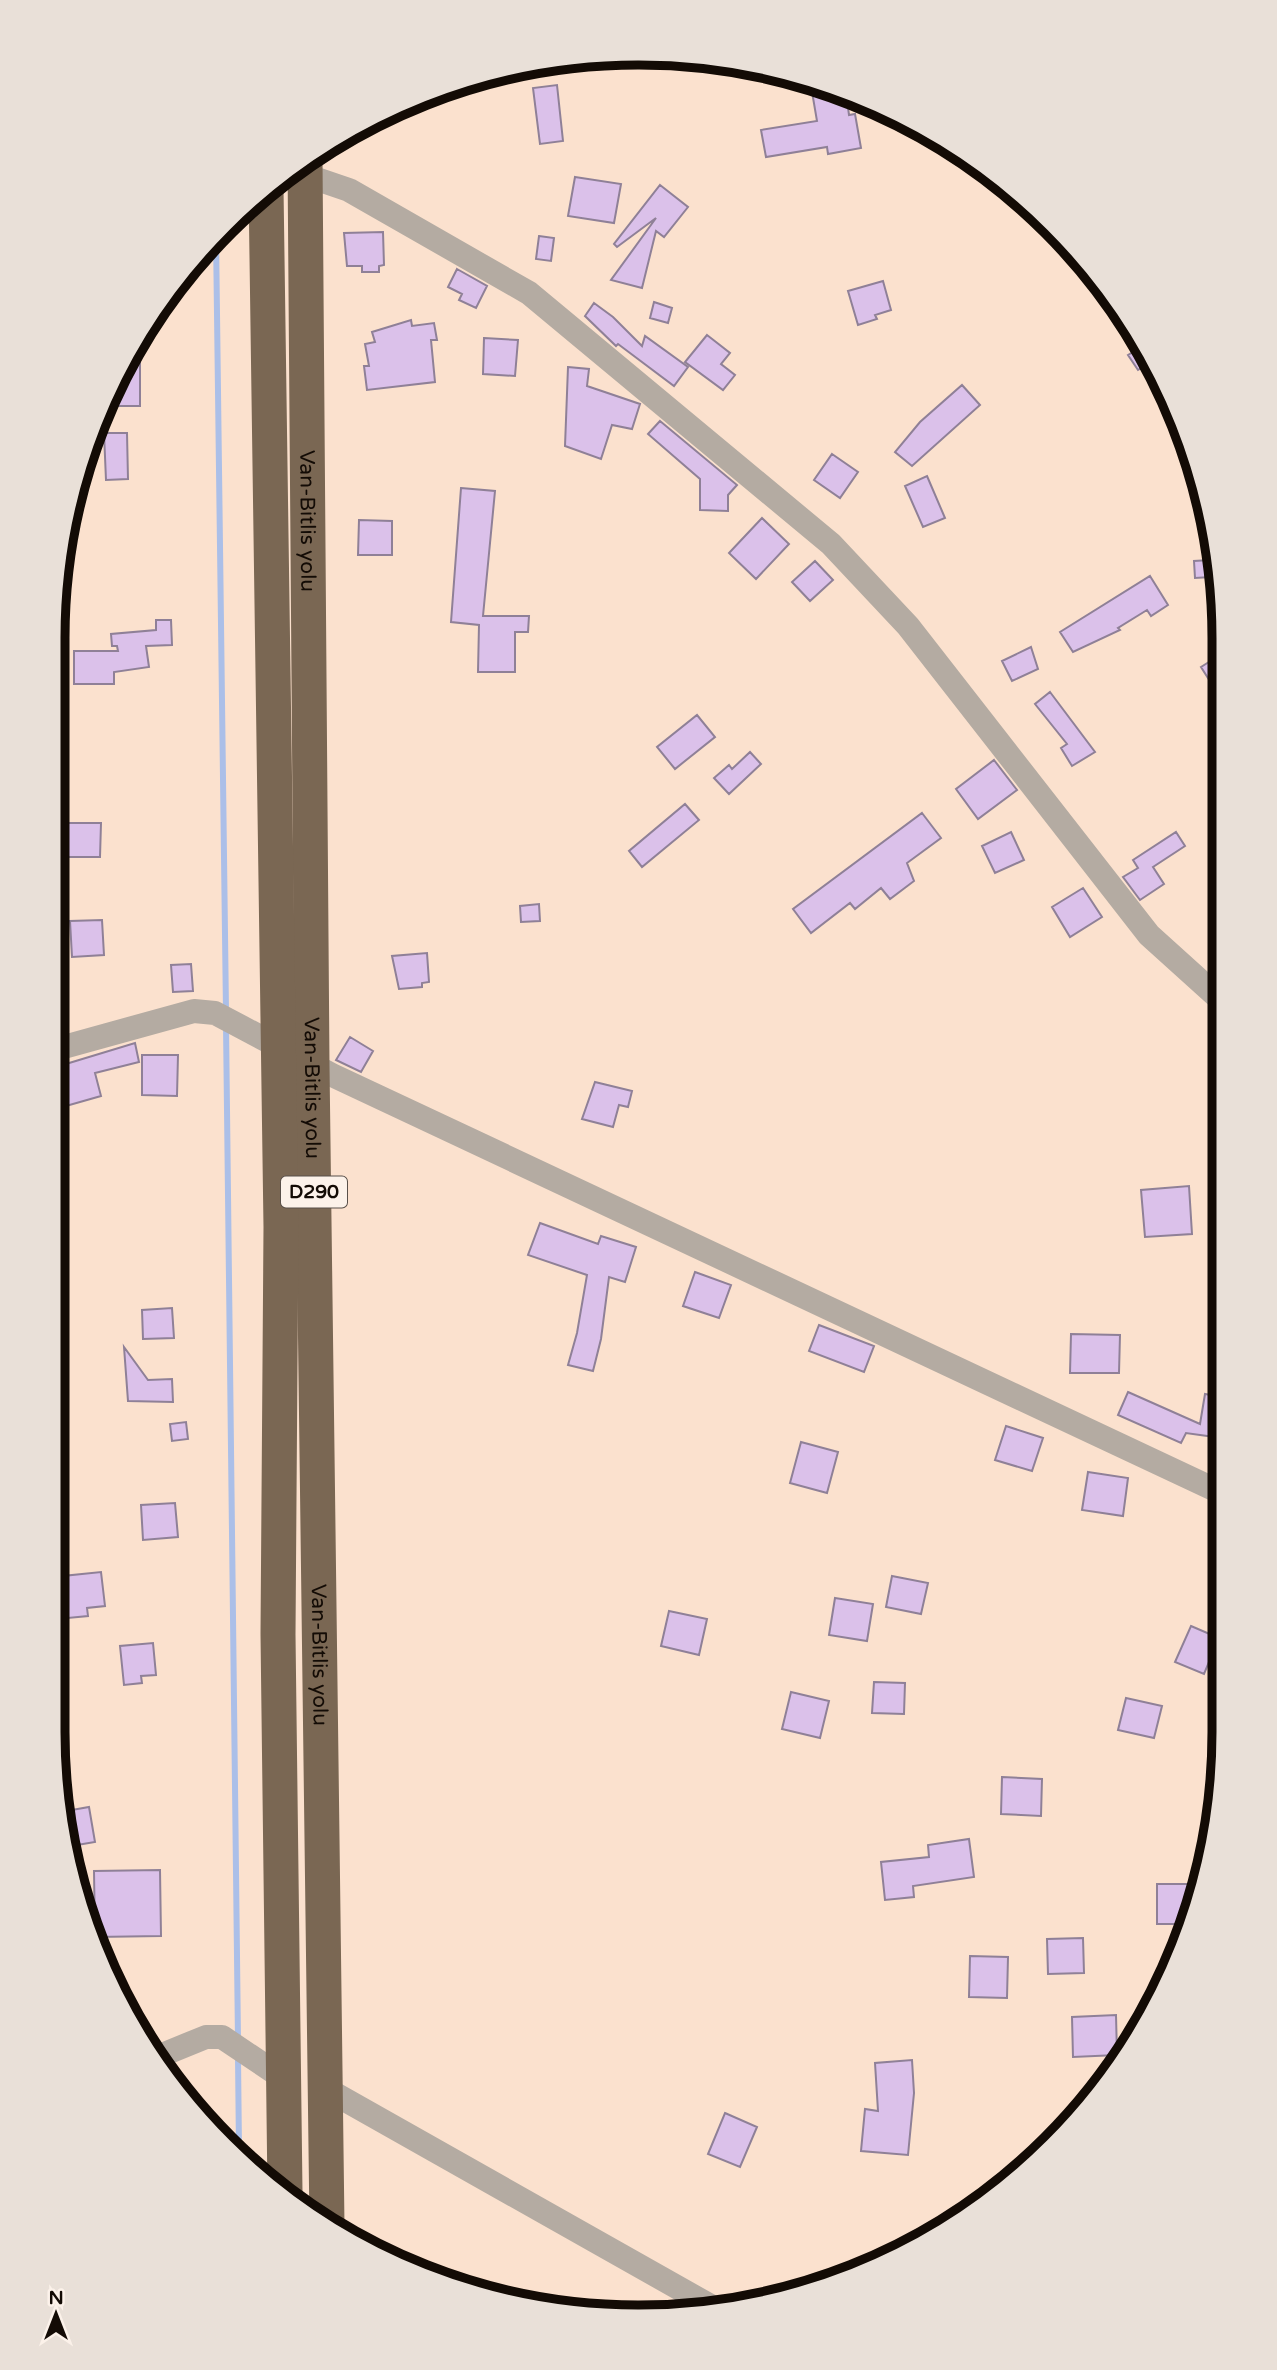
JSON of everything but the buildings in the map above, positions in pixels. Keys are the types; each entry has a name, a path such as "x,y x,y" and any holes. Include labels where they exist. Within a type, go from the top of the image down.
{"highway":[{"name":"Van-Bitlis yolu","path":"305,172 312,1066 327,2213"},
{"name":"Van-Bitlis yolu","path":"266,202 276,1048 281,1227 278,1634 285,2184"}],"street":[{"path":"309,169 529,293 831,544 908,626 1149,935 1212,992"},
{"path":"65,1047 204,1012 312,1066 1212,1488"},
{"path":"164,2054 214,2037 284,2078"},
{"path":"326,2089 702,2301"}],"waterway":[{"path":"216,250 226,1011"},
{"path":"226,1025 238,2040"},
{"path":"238,2057 239,2143"}]}
